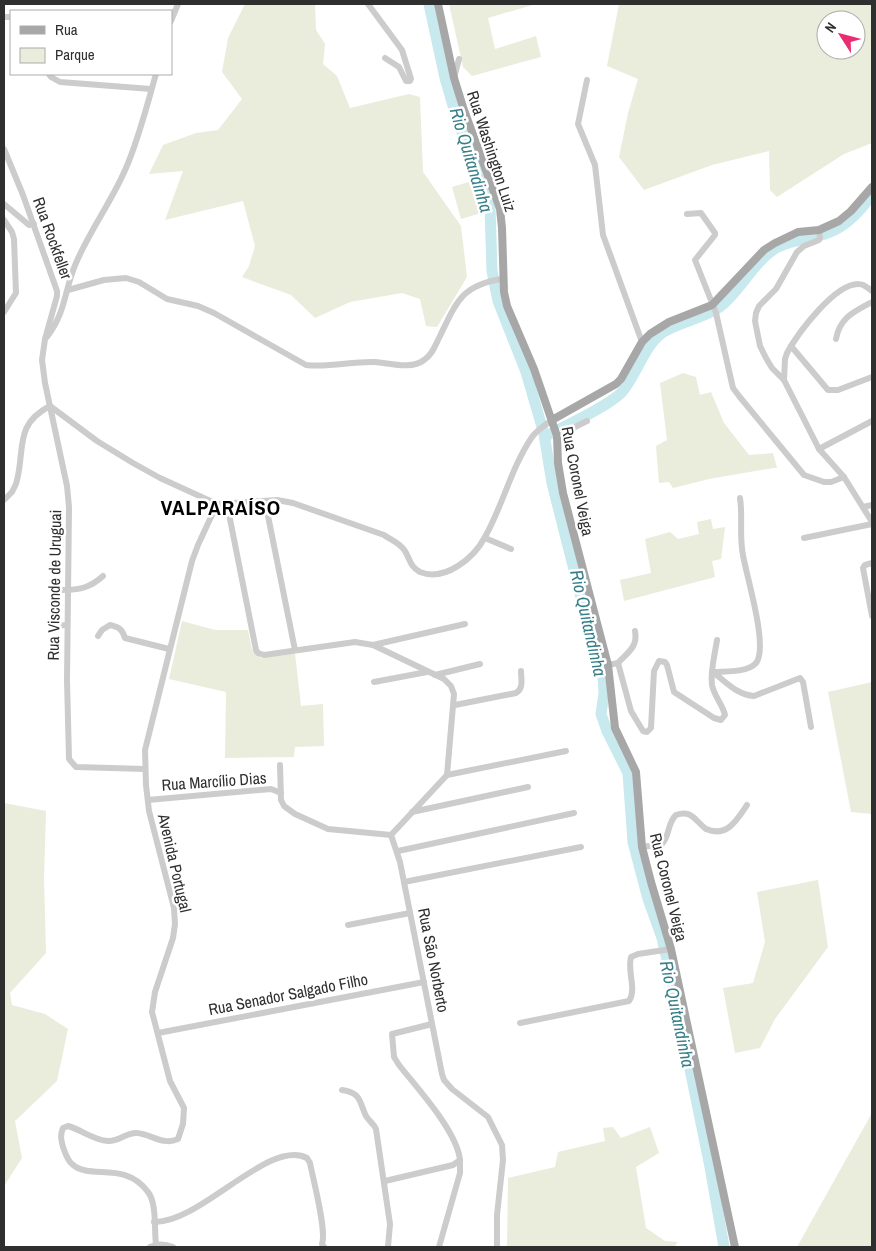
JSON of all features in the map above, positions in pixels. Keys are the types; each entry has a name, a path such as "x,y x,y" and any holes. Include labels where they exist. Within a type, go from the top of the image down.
{"main road":[{"name":"Rua Washington Luiz","path":"438,4 462,107 500,209 503,238 502,279 507,306 534,369 552,420"},
{"path":"552,420 616,384 642,342 650,334 669,322 712,304 764,250 792,234 820,234 852,211 872,187"},
{"name":"Rua Coronel Veiga","path":"552,420 557,436 558,464 563,493 608,665 615,728 636,772 642,847 671,949 735,1247"}],"street":[{"path":"172,18 178,4"},
{"path":"368,4 402,50 407,63 410,81 408,82 398,68 385,58"},
{"path":"454,78 459,59"},
{"path":"50,75 60,82 151,89"},
{"path":"45,339 58,320 77,260 126,169 156,75"},
{"path":"588,80 578,124 595,165 603,235 642,342"},
{"name":"Rua Rockfeller","path":"4,149 34,224 57,291 56,302 43,348 43,366 50,406"},
{"path":"4,204 29,225 34,224"},
{"path":"687,214 701,213 715,233 695,260 716,313 733,388 804,475 824,482 831,482 844,477"},
{"path":"4,220 14,239 16,288 14,298 4,312"},
{"path":"804,538 872,523 844,477 819,449 784,380 772,368 762,352 755,321 759,306 776,289 797,252 804,246 815,242 820,234"},
{"path":"68,290 104,280 126,278 144,285 167,299 198,306 214,313 306,365 315,366 356,362 406,365 424,361 432,353 446,322 465,293 472,287 488,281 502,279"},
{"path":"784,380 785,359 791,346 826,301 848,286 858,284 866,286 872,291"},
{"path":"836,339 838,330 844,320 872,302"},
{"path":"791,346 828,390 838,390 872,377"},
{"path":"4,500 12,492 16,484 27,425 37,413 50,406 97,442 160,478 217,504 277,500 293,503 379,533 396,542 405,551 411,566 418,571 427,574 447,572 461,564 485,538 519,461 538,430 552,420"},
{"name":"Rua Visconde de Uruguai","path":"50,406 68,496 70,522 64,590 67,625 69,758 76,767 145,768"},
{"path":"557,436 587,420"},
{"path":"819,449 872,421"},
{"path":"713,672 744,670 753,666 758,661 760,654 752,590 743,555 740,498"},
{"path":"265,501 295,650"},
{"name":"Avenida Portugal","path":"153,1246 154,1222 152,1199 148,1192 133,1177 111,1171 83,1170 72,1164 66,1155 61,1134 63,1128 68,1126 110,1142 134,1133 157,1140 169,1141 178,1138 183,1124 184,1108 170,1081 152,1012 155,992 174,938 175,924 174,908 148,800 145,768 146,750 192,561 217,504"},
{"path":"227,504 258,653 264,655 355,642 373,645 444,678 451,686 454,694 447,775"},
{"path":"863,507 872,505"},
{"path":"485,538 511,549"},
{"path":"872,563 865,565 864,568 872,616"},
{"path":"64,590 81,589 91,586 103,576"},
{"path":"98,636 110,624 123,630 126,638 170,649"},
{"path":"373,645 465,624"},
{"path":"54,626 67,625"},
{"path":"608,665 618,663 635,645 635,631"},
{"path":"618,663 631,711 645,732 651,728 654,671 659,661 665,662 667,665 674,692 714,718 721,720 725,715 712,684 716,640"},
{"path":"435,675 480,664"},
{"path":"454,705 516,693 521,687 521,671"},
{"path":"374,682 428,672"},
{"path":"713,672 738,692 754,696 800,678 803,682 811,727"},
{"path":"280,765 281,800 284,806 304,819 320,827 391,835 447,775 566,751"},
{"path":"412,812 528,787"},
{"name":"Rua Marcílio Dias","path":"148,800 271,789 281,793"},
{"path":"642,847 662,844 668,836 670,823 676,815 692,814 706,829 722,831 733,826 747,805"},
{"path":"398,851 574,813"},
{"name":"Rua São Norberto","path":"391,835 398,851 444,1080 452,1089 488,1117 502,1145 503,1168 497,1215 497,1247"},
{"path":"404,882 581,846"},
{"path":"348,925 410,913"},
{"path":"520,1023 628,1001 632,996 631,957 638,954 671,949"},
{"name":"Rua Senador Salgado Filho","path":"158,1033 424,982"},
{"path":"432,1024 392,1034 394,1057 398,1065 446,1126 459,1154 460,1173 439,1247"},
{"path":"342,1090 354,1094 362,1102 367,1118 374,1125 385,1181 390,1224 388,1247"},
{"path":"154,1222 164,1222 191,1211 270,1160 290,1154 297,1155 307,1158 310,1163 324,1240 321,1246"},
{"path":"385,1181 454,1165 460,1160"},
{"path":"153,1246 167,1244 173,1247"}],"green space":[{"path":"245,4 315,4 316,30 325,44 323,64 337,76 350,108 409,94 420,97 423,172 461,226 467,277 437,327 426,326 420,299 402,293 350,302 315,318 291,295 242,277 249,266 255,246 243,201 165,220 183,171 149,174 163,145 196,133 218,130 242,99 222,72 228,38"},
{"path":"449,4 536,4 488,18 495,49 536,36 541,57 472,76 463,67"},
{"path":"619,4 872,4 872,143 844,154 777,197 770,190 769,151 712,165 644,190 619,157 628,113 638,79 607,66"},
{"path":"472,181 481,213 461,219 452,187"},
{"path":"683,373 696,377 700,395 711,392 724,423 749,455 773,453 777,468 709,479 673,488 669,482 659,483 656,446 667,440 660,383"},
{"path":"711,519 713,529 725,527 721,559 712,561 715,577 624,601 620,580 651,573 645,539 670,532 678,539 699,534 697,522"},
{"path":"182,621 215,630 248,630 252,650 261,658 295,653 301,706 323,704 324,746 295,747 294,757 225,758 226,692 169,679"},
{"path":"872,682 872,814 851,812 828,692"},
{"path":"4,803 46,811 44,878 46,953 10,993 12,1005 45,1014 68,1029 57,1081 15,1121 22,1158 4,1186"},
{"path":"818,880 828,947 775,1019 760,1048 735,1053 723,988 753,983 765,942 757,892"},
{"path":"872,1113 872,1247 797,1247"},
{"path":"613,1127 621,1138 650,1127 659,1153 636,1167 646,1228 665,1241 678,1242 674,1247 507,1247 508,1178 555,1167 558,1152 605,1141 603,1128"}],"waterway":[{"name":"Rio Quitandinha","path":"429,4 445,78 458,123 478,169 490,207 492,271 498,301 526,372 544,434 552,483 586,617 603,675 604,693 601,714 607,731 628,773 633,842 648,899 662,938 674,991 710,1167 724,1247"},
{"path":"546,436 616,398 632,378 645,353 655,339 669,329 708,314 721,306 761,260 776,248 789,242 823,235 842,226 853,217 872,195"}],"district":[{"name":"VALPARAÍSO","path":"221,508"}]}
